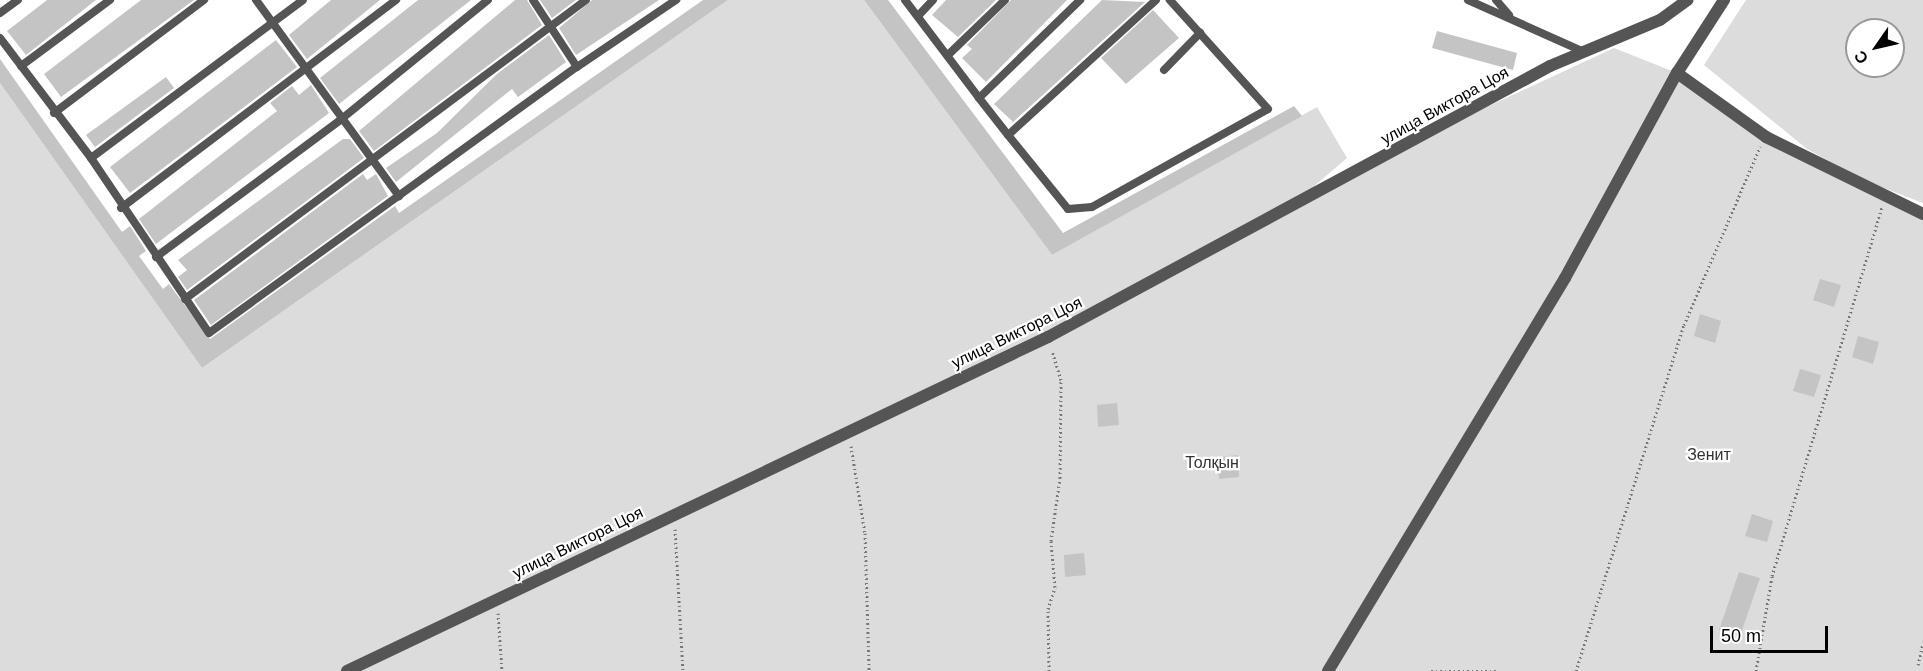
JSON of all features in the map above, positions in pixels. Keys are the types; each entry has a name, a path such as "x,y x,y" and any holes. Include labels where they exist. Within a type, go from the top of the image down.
{"street":[{"name":"улица Виктора Цоя","path":"347,671 1048,337 1584,52 1660,20 1688,0"},
{"path":"1328,671 1565,278 1677,73 1724,0"},
{"path":"1677,73 1766,137 1884,200 1923,214"}],"lane":[{"path":"0,13 18,0"},
{"path":"21,66 110,0"},
{"path":"54,113 204,0"},
{"path":"256,0 309,69 342,118 376,160 399,196"},
{"path":"91,158 274,24 303,0"},
{"path":"121,208 309,69 396,0"},
{"path":"156,257 342,118 488,0"},
{"path":"533,0 578,67"},
{"path":"185,298 376,160 550,25 586,0"},
{"path":"0,38 54,113 91,158 121,208 209,333 578,67 676,0"},
{"path":"905,0 979,98 1068,209 1092,207 1178,164 1268,109 1170,0"},
{"path":"918,16 933,0"},
{"path":"948,55 1005,0"},
{"path":"979,98 1080,0"},
{"path":"1008,135 1155,0"},
{"path":"1468,0 1584,52"},
{"path":"1496,0 1512,19"},
{"path":"1164,70 1200,33"}],"path":[{"path":"1576,671 1684,325 1746,172 1766,137"},
{"path":"1756,671 1772,576 1884,200"},
{"path":"1048,337 1060,380 1049,671"},
{"path":"849,432 865,533 869,671"},
{"path":"671,516 679,545 683,671"},
{"path":"497,600 502,671"},
{"path":"1918,665 1923,643"},
{"path":"1431,671 1497,671"}],"green space":[{"path":"728,0 864,0 1052,255 1317,107 1347,158 1312,188 1614,48 1677,73 1766,137 1923,214 1923,671 0,671 0,83 202,368"},
{"path":"1746,0 1923,0 1923,203 1863,180 1807,149 1704,65"}],"building":[{"path":"47,0 96,0 26,55 7,31"},
{"path":"141,0 194,0 61,97 44,74"},
{"path":"331,0 380,0 307,59 289,35"},
{"path":"418,0 471,0 339,104 320,78"},
{"path":"515,0 527,0 542,25 374,151 359,131"},
{"path":"540,0 576,0 552,18"},
{"path":"592,0 659,0 576,55 559,28"},
{"path":"703,0 728,0 202,368 0,83 0,59 122,232 130,226 146,251 139,256 163,289 169,284 210,339 395,206 399,213"},
{"path":"864,0 888,0 1063,233 1294,106 1302,116 1052,255"},
{"path":"946,0 996,0 958,37 932,15"},
{"path":"1011,0 1067,0 986,82 962,58 972,49 967,45"},
{"path":"1102,0 1145,2 1013,122 994,104"},
{"path":"1153,10 1179,38 1126,84 1101,58"},
{"path":"1437,31 1517,53 1513,70 1432,48"},
{"path":"549,35 566,62 518,97 512,89 396,182 386,168 437,133 497,74"},
{"path":"276,40 297,67 130,193 110,167"},
{"path":"166,77 174,88 95,147 86,135"},
{"path":"311,85 329,113 156,244 139,219 277,111 270,103 292,86 299,95"},
{"path":"343,139 350,139 364,158 187,290 178,277 187,270 178,260"},
{"path":"363,174 367,180 376,174 388,196 211,325 194,300"},
{"path":"1820,279 1841,285 1834,307 1813,300"},
{"path":"1700,314 1721,321 1715,343 1694,336"},
{"path":"1858,336 1879,342 1873,364 1852,357"},
{"path":"1800,369 1821,375 1814,397 1793,391"},
{"path":"1117,403 1119,425 1098,427 1097,405"},
{"path":"1238,455 1239,477 1219,479 1217,457"},
{"path":"1752,514 1773,521 1767,542 1745,536"},
{"path":"1084,553 1086,575 1065,577 1064,555"},
{"path":"1739,572 1760,578 1740,636 1719,630"}],"park label":[{"name":"Зенит","path":"1709,455"},
{"name":"Толқын","path":"1212,463"}]}
